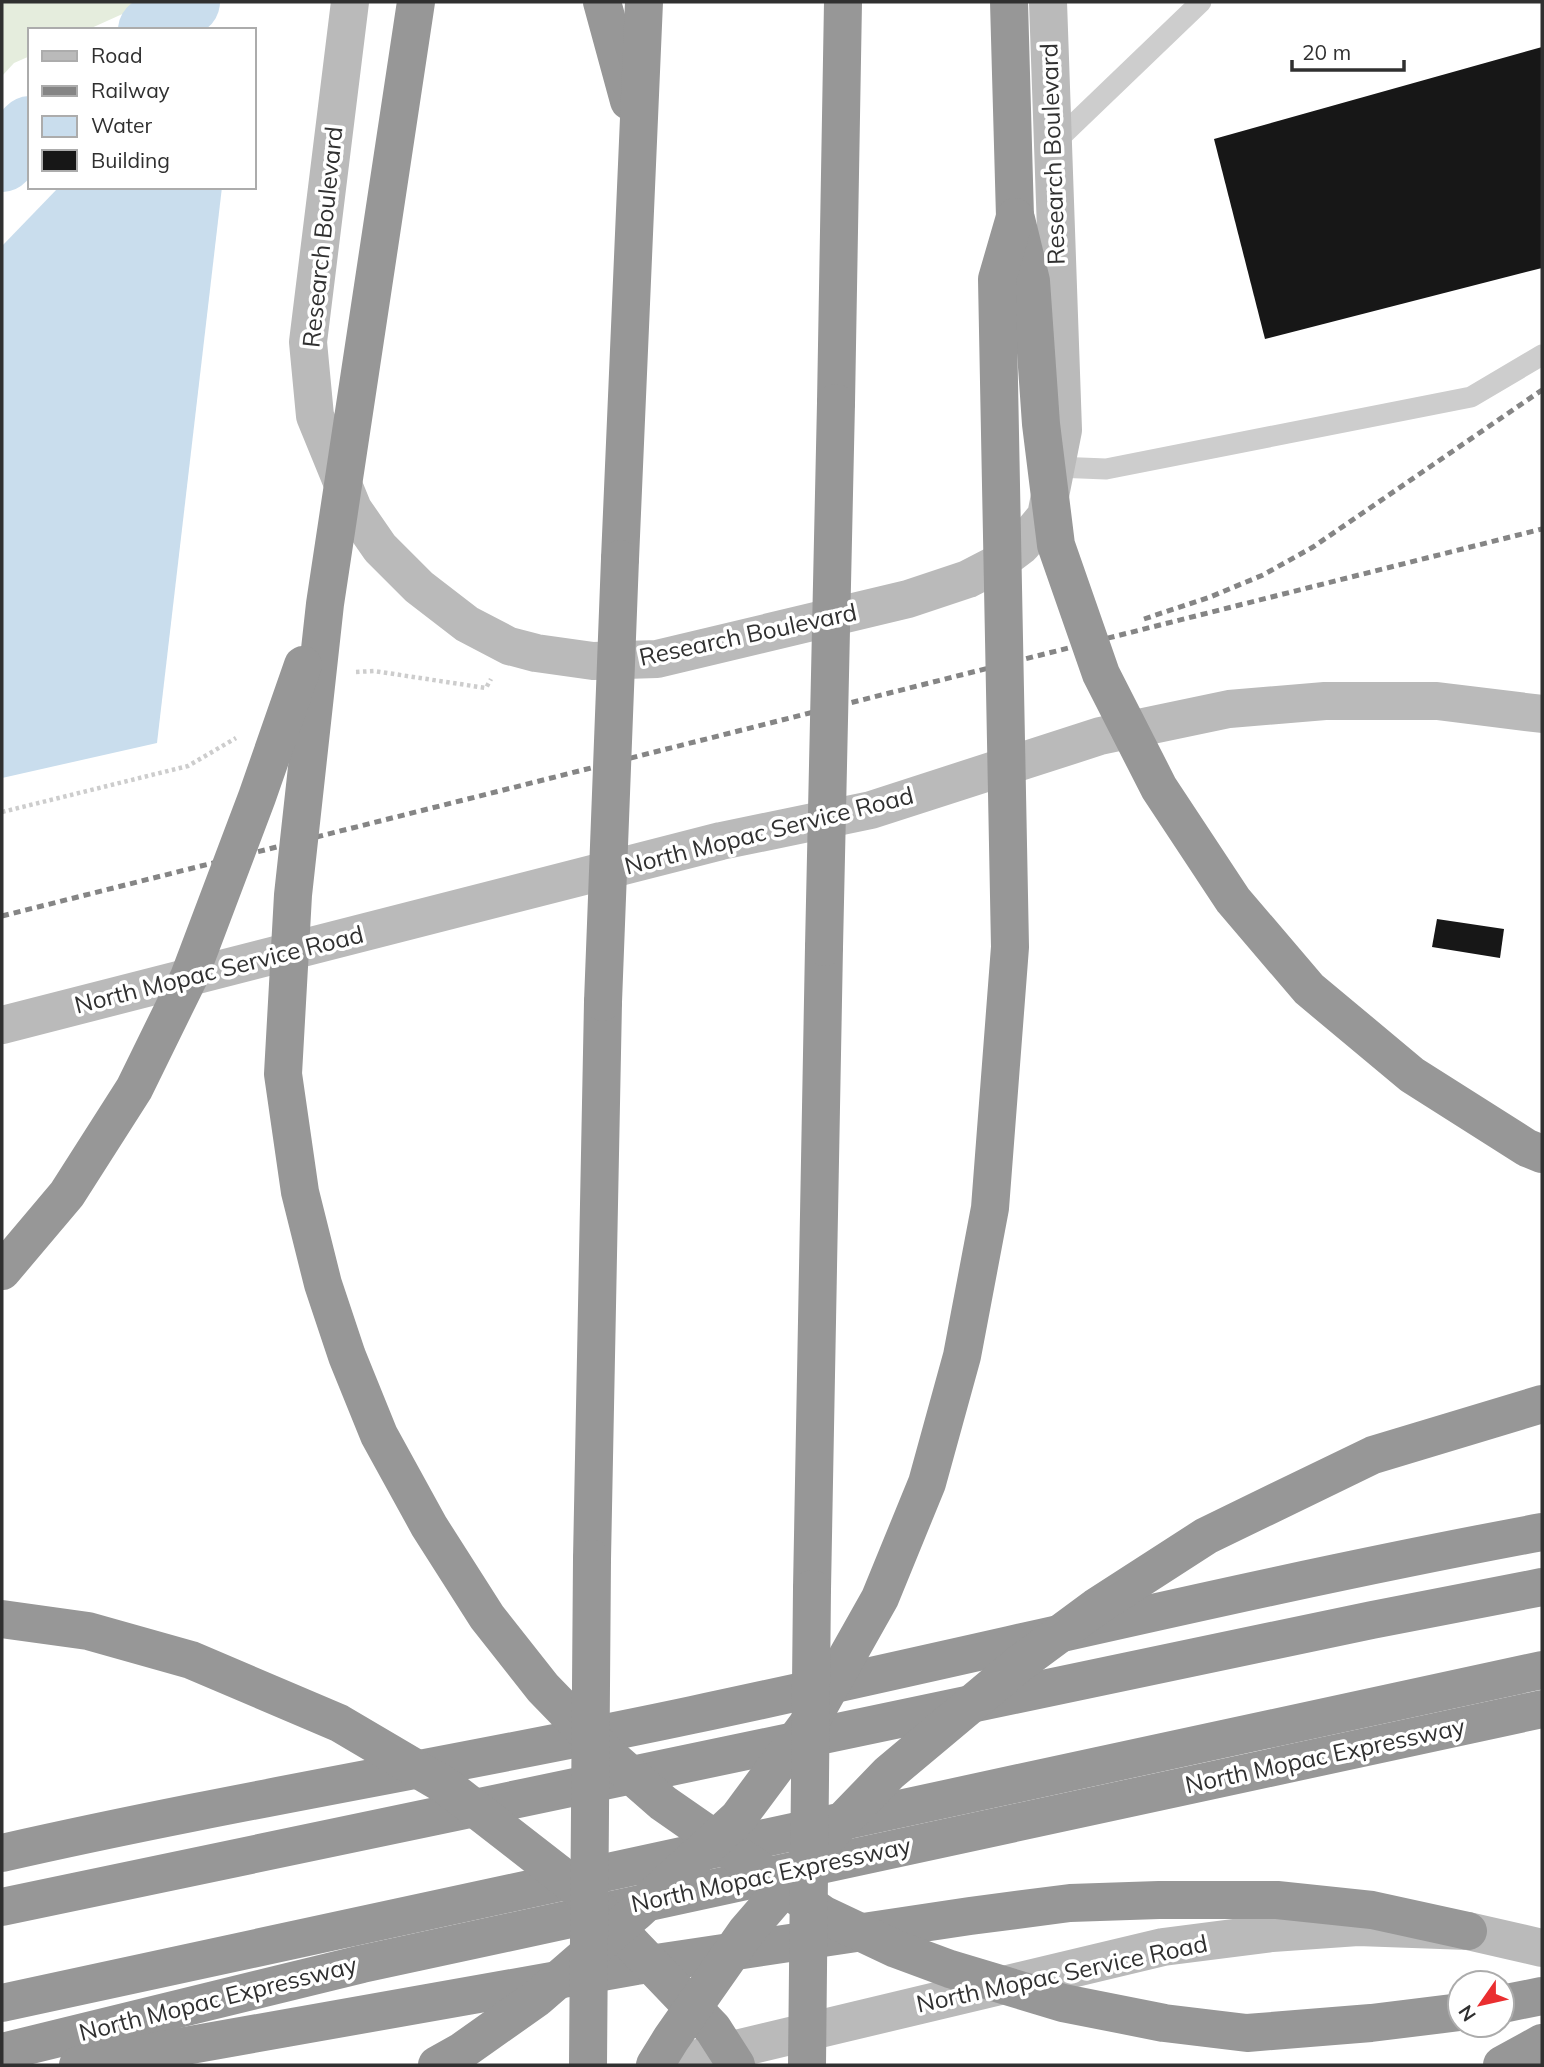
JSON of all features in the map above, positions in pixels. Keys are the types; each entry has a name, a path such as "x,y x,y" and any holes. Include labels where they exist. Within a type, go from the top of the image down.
{"highway":[{"path":"416,2 325,604 293,895 283,1074 300,1192 323,1284 347,1356 379,1435 429,1526 487,1617 542,1688 607,1754 663,1803 824,1915 896,1949 950,1969 1063,2003 1164,2023 1247,2032 1371,2023 1446,2014"},
{"path":"602,2 639,138"},
{"path":"589,2065 592,1559 603,1002 644,2"},
{"path":"807,2065 824,947 844,2"},
{"path":"1009,2 1015,217 1031,281 1041,424 1056,545 1101,674 1159,788 1233,900 1309,989 1412,1075 1527,1148 1542,1154"},
{"path":"437,2065 462,2051 537,1998 738,1818 813,1717 880,1598 927,1483 962,1356 990,1208 1004,1046 1010,947 997,279 1015,217"},
{"path":"2,1270 67,1194 134,1089 189,976 257,797 325,604"},
{"path":"655,2065 746,1932 832,1832 889,1773 1019,1664 1096,1607 1206,1536 1373,1455 1542,1404"},
{"path":"2,1853 109,1829 690,1716 1378,1563 1542,1532"},
{"path":"2,1907 1542,1587"},
{"path":"2,1619 88,1631 191,1660 339,1723 446,1786 581,1891 713,2029 736,2065"},
{"path":"2,2003 1542,1670"},
{"name":"North Mopac Expressway","path":"2,2052 362,1964 1542,1709"},
{"path":"2,1826 109,1829"},
{"path":"78,2065 636,1966 1070,1903 1277,1900 1372,1910 1468,1931"},
{"path":"1516,2001 1542,1996"},
{"path":"1502,2065 1542,2043"}],"main road":[{"name":"Research Boulevard","path":"350,2 309,342 315,416 353,509 380,548 419,586 467,624 509,646 593,662 657,659 908,599 968,579 996,564 1022,545 1046,516 1063,430 1048,2"},
{"name":"North Mopac Service Road","path":"2,1025 721,841 871,810 1100,736 1229,709 1325,701 1437,701 1542,714"},
{"name":"North Mopac Service Road","path":"669,2065 1163,1947 1272,1933 1358,1927 1468,1931 1542,1948"}],"lane":[{"path":"1051,146 1201,2"},
{"path":"1056,467 1106,469 1471,397 1542,355"}],"green space":[{"path":"2,2 149,2 91,28 28,28 28,57 14,63 2,76"}],"water":[{"path":"57,189 222,189 157,743 2,778 2,246"}],"building":[{"path":"1542,47 1542,268 1265,339 1214,139"},
{"path":"1437,919 1504,929 1500,958 1432,947"}],"waterway":[{"path":"154,28 187,2"},
{"path":"2,159 28,131"}],"railway":[{"path":"1144,619 1210,597 1263,575 1313,547 1542,390"},
{"path":"2,916 1542,529"}]}
